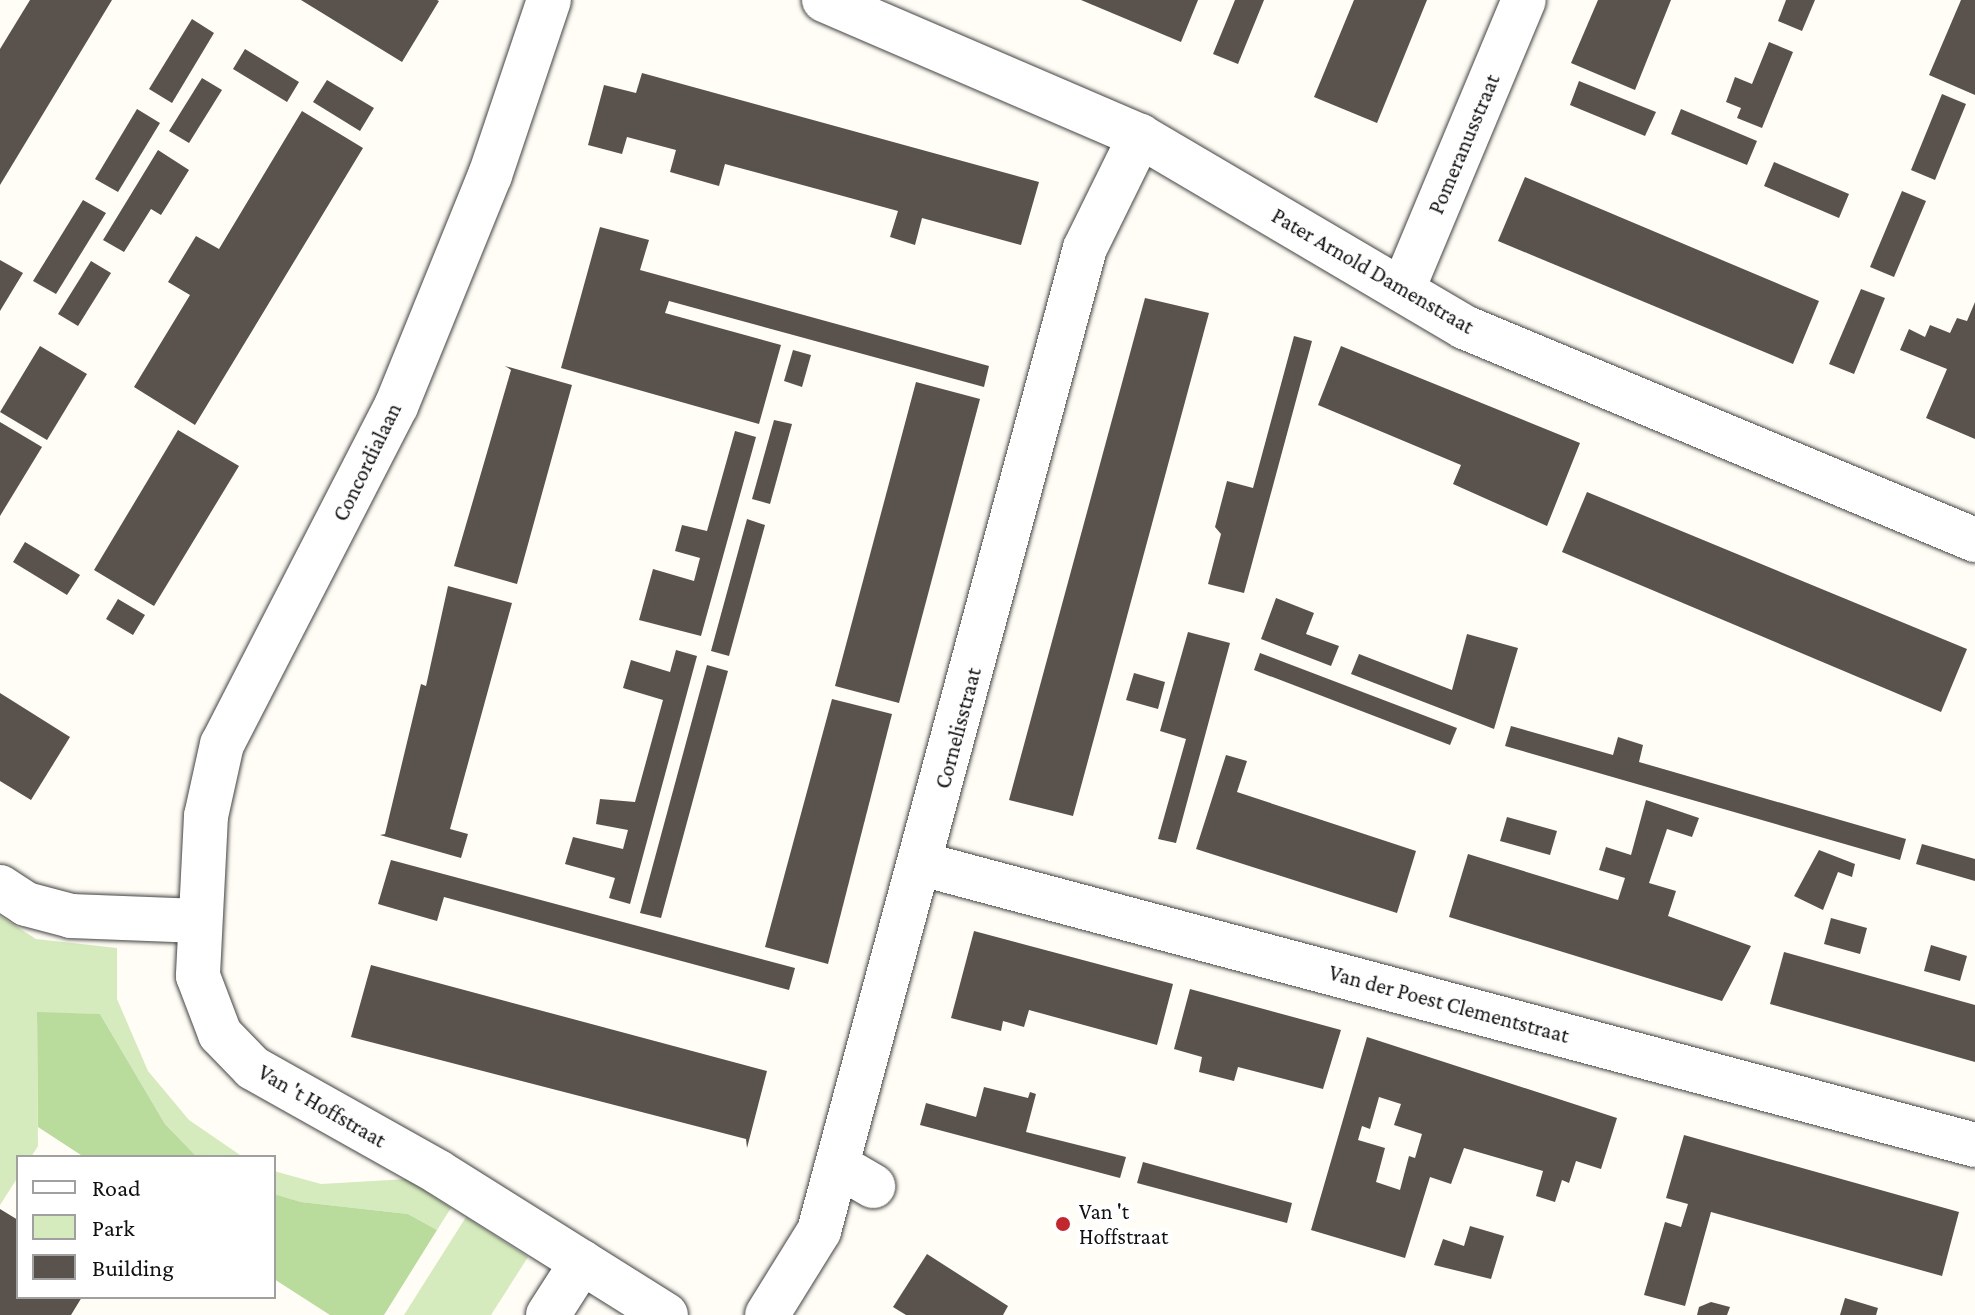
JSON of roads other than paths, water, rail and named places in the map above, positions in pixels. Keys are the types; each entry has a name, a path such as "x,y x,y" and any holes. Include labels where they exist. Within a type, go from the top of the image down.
{"street":[{"name":"Concordialaan","path":"200,921 206,816 222,744 396,406 490,175 549,0"},
{"name":"Pater Arnold Damenstraat","path":"824,0 1140,136 1464,327 1975,540"},
{"name":"Pomeranusstraat","path":"1403,289 1524,0"},
{"name":"Cornelisstraat","path":"767,1315 855,1176 922,864 1085,248 1140,136"},
{"name":"Van der Poest Clementstraat","path":"922,864 1975,1145"},
{"path":"0,887 26,904 71,916 200,921"},
{"name":"Van 't Hoffstraat","path":"200,921 201,992 220,1034 241,1057 666,1315"},
{"path":"548,1315 582,1262"}],"place":[{"name":"Van 't Hoffstraat","path":"1063,1224"}]}
